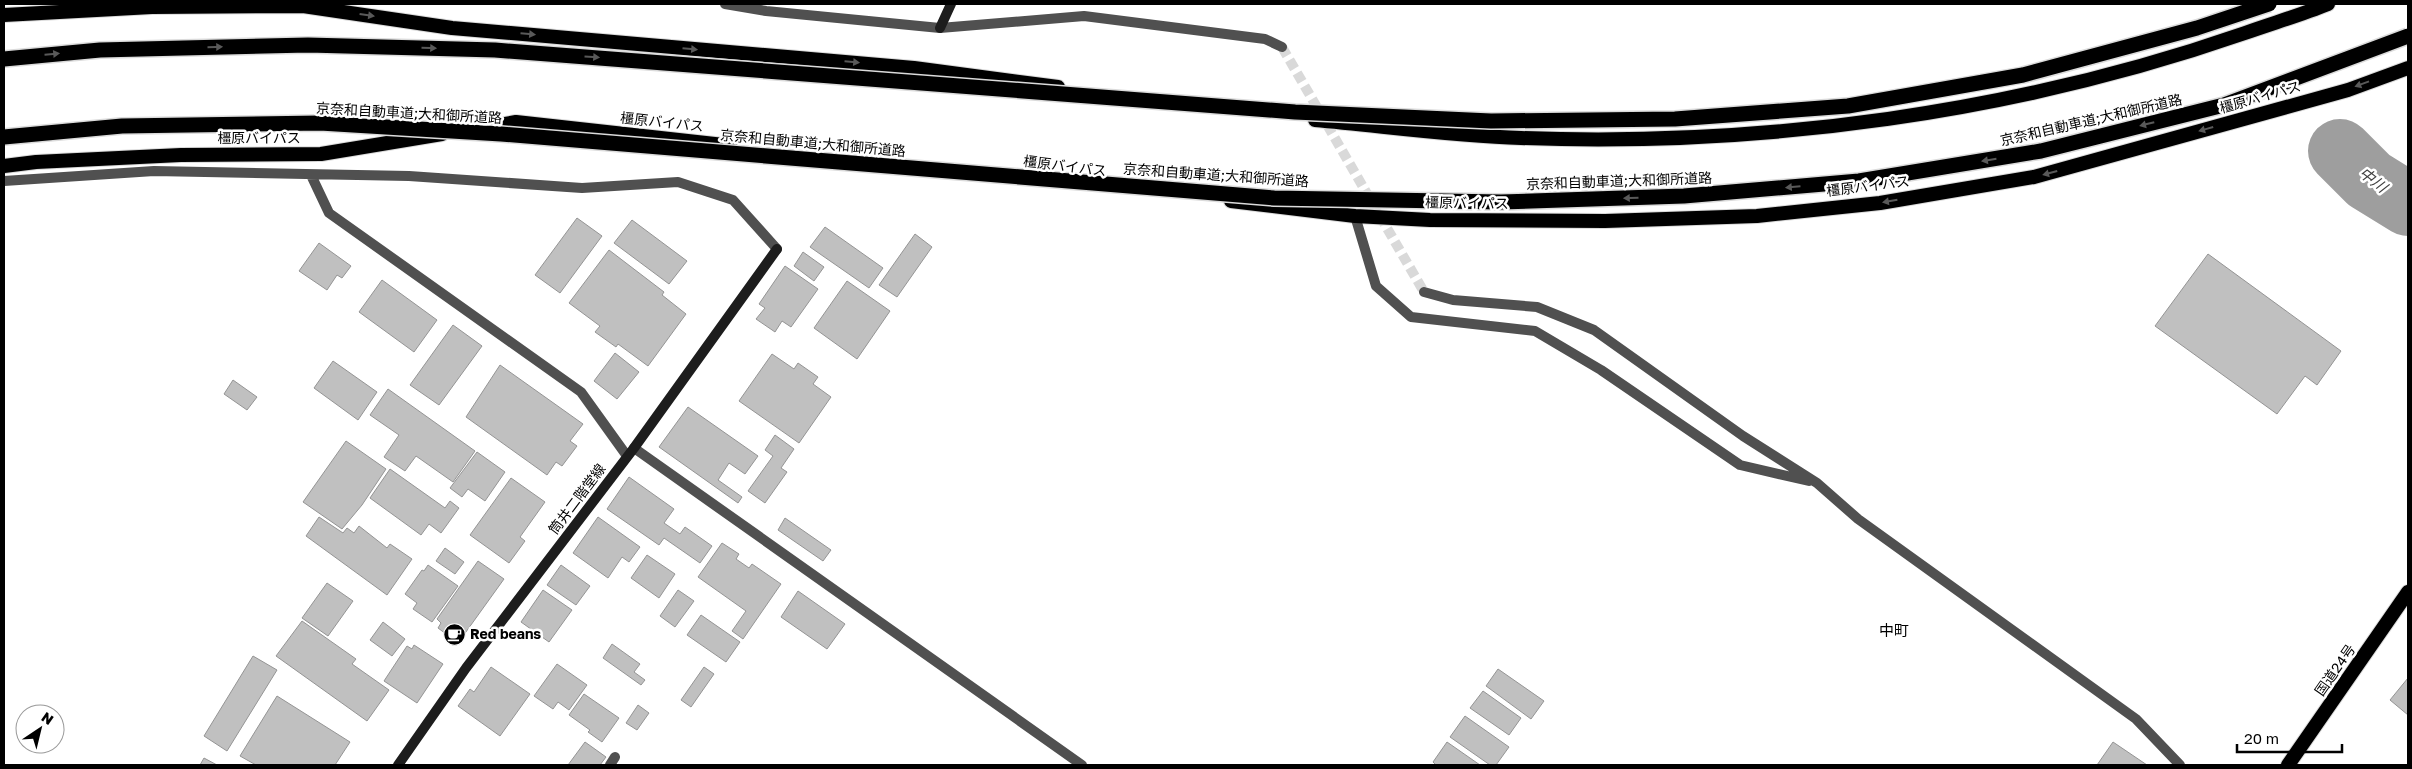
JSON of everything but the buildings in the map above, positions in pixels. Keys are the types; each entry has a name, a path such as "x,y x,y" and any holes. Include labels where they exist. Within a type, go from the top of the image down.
{"highway":[{"path":"4,58 100,50 308,45 495,50 1296,112 1491,121 1675,119 1848,106 2022,75 2197,28 2269,4"},
{"path":"4,15 152,7 303,6 452,28 914,68 1267,115 1520,138 1677,139 1811,128 1949,109 2059,86 2174,57 2328,4"},
{"name":"京奈和自動車道;大和御所道路","path":"4,137 122,126 320,123 511,134 1274,198 1501,202 1684,196 1858,181 2041,151 2224,105 2408,36"},
{"name":"橿原バイパス","path":"4,166 36,162 181,155 321,154 516,122 845,157 1355,216 1430,220 1605,221 1757,216 1880,203 2034,177 2348,90 2408,68"},
{"name":"国道24号","path":"2288,765 2408,592"}],"main road":[{"path":"940,28 951,4"},
{"name":"筒井二階堂線","path":"398,765 466,668 634,448 776,248"}],"street":[{"path":"725,4 766,11 940,28 1084,16 1265,39 1282,47"},
{"path":"4,181 154,171 409,176 582,188 678,182 733,200 776,248"},
{"path":"311,175 330,213 582,392 627,456"},
{"path":"1355,216 1376,286 1412,317 1535,331 1601,370 1740,465 1817,483"},
{"path":"1424,292 1453,300 1538,307 1594,330 1743,436 1817,483 1858,519 2136,719 2180,765"},
{"path":"634,448 1082,765"}],"waterway":[{"name":"中川","path":"2340,151 2369,180 2408,204"}],"tunnel":[{"path":"1282,47 1424,292"}],"place":[{"name":"Red beans","path":"454,634"}],"district":[{"name":"中町","path":"1894,631"}]}
